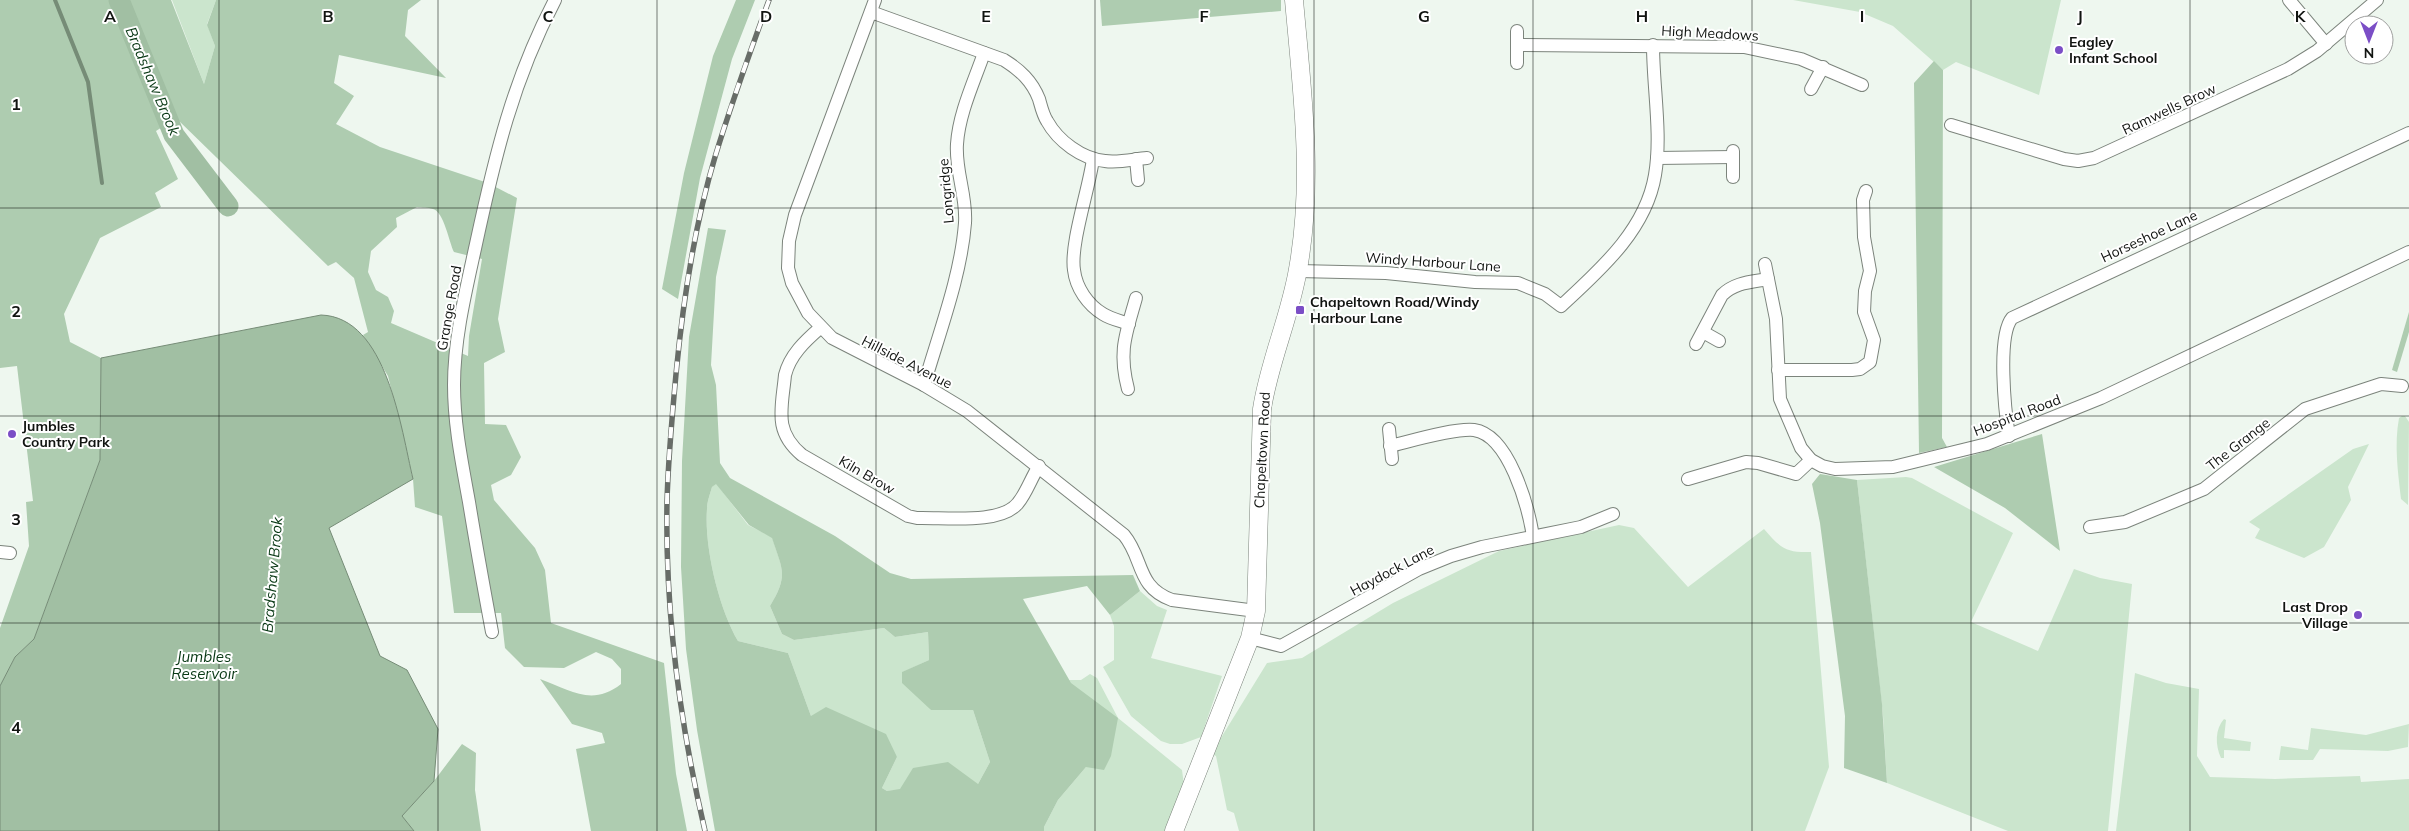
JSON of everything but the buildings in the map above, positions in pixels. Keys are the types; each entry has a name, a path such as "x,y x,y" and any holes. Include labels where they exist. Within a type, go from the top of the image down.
{"main road":[{"name":"Chapeltown Road","path":"1174,831 1250,638 1256,611 1262,409 1266,384 1298,271 1307,185 1306,140 1294,0"}],"street":[{"name":"Grange Road","path":"492,632 457,439 454,384 457,348 462,310 498,147 516,88 534,39 555,0"},
{"name":"Hillside Avenue","path":"875,0 795,215 789,240 788,268 799,298 820,328 841,344 924,385 967,411 1124,534 1131,544 1144,579 1163,597 1172,600 1256,611"},
{"path":"2289,0 2326,44"},
{"name":"Ramwells Brow","path":"1951,125 2064,160 2078,161 2094,158 2288,69 2326,44 2377,0"},
{"path":"870,12 1004,60 1017,68 1033,86 1046,120 1069,146 1093,159 1111,162 1142,158 1138,180"},
{"path":"1517,32 1517,63"},
{"name":"High Meadows","path":"1517,45 1653,45 1751,48 1782,54 1823,67 1862,85"},
{"name":"High Meadows","path":"1561,306 1604,267 1634,226 1652,190 1657,158 1653,45"},
{"name":"Longridge","path":"924,385 962,244 965,213 958,172 957,144 963,116 984,53"},
{"path":"1811,89 1823,67"},
{"name":"Horseshoe Lane","path":"2009,436 2004,402 2005,331 2012,318 2409,133"},
{"path":"1657,158 1732,154 1732,177"},
{"path":"1093,159 1076,243 1074,269 1081,290 1090,303 1105,315 1129,324"},
{"path":"1778,370 1852,370 1870,362 1874,340 1864,312 1865,291 1870,272 1859,209 1866,191"},
{"name":"Hospital Road","path":"1811,460 1822,466 1835,469 1893,467 1986,444 2009,436 2102,398 2409,252"},
{"path":"1688,479 1746,462 1778,468 1796,474 1811,460 1798,442 1790,419 1780,399 1776,319 1765,264"},
{"name":"Windy Harbour Lane","path":"1298,271 1386,273 1475,282 1518,283 1538,291 1561,306"},
{"path":"1696,344 1722,294 1728,288 1768,279"},
{"path":"1128,389 1122,352 1136,298"},
{"name":"Kiln Brow","path":"820,328 801,345 787,367 785,376 782,429 793,447 802,455 908,516 917,518 986,517 1008,512 1023,496 1039,466"},
{"path":"1703,332 1719,341"},
{"name":"The Grange","path":"2090,527 2125,522 2204,489 2305,409 2381,384 2402,386"},
{"path":"1389,429 1391,452 1462,431 1483,433 1500,448 1522,492 1529,511 1533,536"},
{"name":"Haydock Lane","path":"1250,638 1274,646 1288,644 1419,569 1474,549 1581,527 1613,514"}],"shaded area":[{"path":"0,0 171,0 204,84 215,46 207,25 216,0 421,0 408,10 405,36 446,78 339,55 334,83 354,96 336,124 380,147 488,183 517,198 498,319 505,352 484,363 485,424 506,425 521,457 511,475 491,485 494,500 535,548 545,570 551,623 664,663 676,774 687,831 591,831 576,749 605,743 602,733 572,724 540,679 581,694 600,694 610,691 621,684 621,669 612,659 596,652 564,668 524,667 505,648 501,613 454,613 442,516 415,507 413,479 388,376 363,335 368,332 354,278 336,262 328,266 176,118 156,131 178,179 155,193 161,207 100,238 64,314 70,342 101,358 100,460 34,639 15,657 0,686 0,628 29,546 26,502 33,501 17,366 0,368","holes":["417,207 437,211 446,228 454,252 482,259 469,336 468,356 391,323 394,311 388,297 376,290 368,272 371,251 397,227 396,218"]},
{"path":"172,0 216,0 207,24 215,46 204,84"},
{"path":"736,0 755,0 732,59 700,178 678,299 662,289 684,173 713,56"},
{"path":"1100,0 1281,0 1281,11 1102,26"},
{"path":"1793,0 2061,0 2039,95 1956,62 1943,70 1893,26 1860,12"},
{"path":"1934,61 1943,70 1942,438 1947,447 1919,453 1914,83"},
{"path":"708,228 726,230 716,277 711,365 716,385 720,463 730,478 835,536 890,573 911,579 1133,575 1140,591 1110,615 1087,586 1023,599 1071,683 1118,718 1111,756 1104,770 1086,767 1058,800 1044,827 1044,831 715,831 697,730 686,649 681,567 682,461 689,337","holes":["716,484 749,525 772,538 779,557 782,579 770,606 782,634 794,640 884,628 895,637 928,632 929,660 902,672 902,683 931,710 973,710 990,762 978,784 948,762 913,768 900,789 887,791 882,788 897,757 886,734 826,707 811,716 788,653 738,641 731,628 719,595 710,559 707,509 712,487"]},
{"path":"2409,312 2409,332 2397,372 2392,370"},
{"path":"2405,416 2409,422 2408,505 2401,499 2397,458 2399,418"},
{"path":"2042,434 2060,551 2005,508 1934,467"},
{"path":"2369,444 2348,487 2351,500 2324,547 2304,558 2255,538 2260,529 2249,522 2353,449"},
{"path":"1820,474 1857,480 1882,704 1887,783 1844,768 1845,716 1820,523 1812,484"},
{"path":"1912,478 2013,533 1971,622 2038,651 2074,569 2100,578 2132,584 2108,831 2008,831 1887,783 1883,715 1857,480"},
{"path":"716,483 748,525 772,537 781,565 782,579 770,606 782,634 794,640 884,628 895,637 928,632 929,660 903,672 931,710 973,710 990,762 978,784 887,791 882,788 897,757 811,716 788,653 738,641 731,628 719,595 710,559 707,524 708,504 712,487"},
{"path":"1619,525 1634,528 1688,587 1764,529 1784,548 1796,552 1811,552 1829,767 1805,831 1239,831 1234,813 1227,810 1216,756 1211,754 1267,663 1302,658 1393,603 1499,551"},
{"path":"1140,591 1157,606 1167,610 1151,658 1222,676 1201,737 1182,744 1170,744 1161,741 1131,716 1103,667 1114,660 1114,626 1110,615"},
{"path":"2135,673 2166,683 2199,689 2197,756 2210,777 2275,779 2360,776 2361,782 2409,779 2409,831 2116,831"},
{"path":"1090,674 1097,678 1118,718 1182,770 1184,785 1167,831 1044,831 1044,827 1058,800 1086,767 1069,680 1081,680"},
{"path":"2224,719 2226,720 2224,738 2251,742 2250,751 2224,750 2224,758 2221,758 2217,737 2219,727"},
{"path":"2409,724 2408,747 2388,751 2320,749 2313,760 2279,760 2281,746 2308,750 2311,728 2366,735"},
{"path":"462,744 476,753 475,790 481,831 414,831 402,816 434,781"}],"water":[{"name":"Jumbles Reservoir","path":"321,315 343,321 362,334 376,355 396,406 413,479 329,528 380,656 407,670 438,729 434,781 402,816 414,831 0,831 0,686 15,657 34,639 100,460 101,358"}],"waterway":[{"path":"55,0 88,82 102,183"},
{"name":"Bradshaw Brook","path":"119,0 174,135 228,206"}],"railway":[{"path":"705,831 681,709 672,626 667,543 670,438 682,319 690,264 701,210 715,157 769,0"}],"place":[{"name":"Eagley Infant School","path":"2059,50"},
{"name":"Chapeltown Road/Windy Harbour Lane","path":"1300,310"},
{"name":"Jumbles Country Park","path":"12,434"},
{"name":"Last Drop Village","path":"2358,615"}]}
